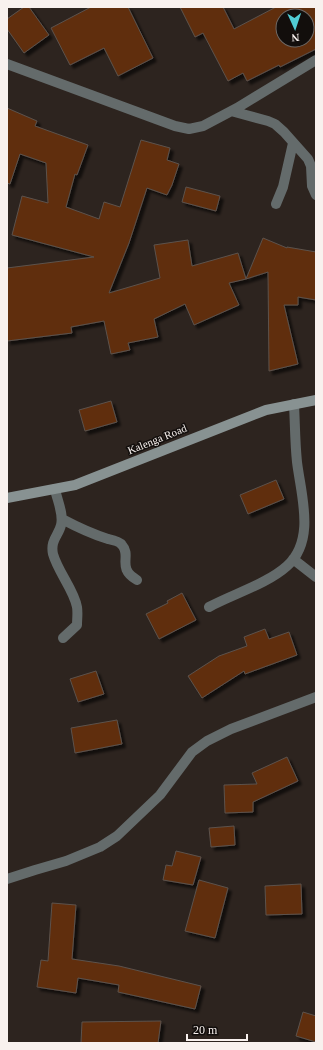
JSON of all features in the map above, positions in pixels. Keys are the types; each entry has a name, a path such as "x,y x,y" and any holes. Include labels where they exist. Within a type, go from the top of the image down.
{"main road":[{"name":"Kalenga Road","path":"7,498 75,485 266,410 316,400"}],"street":[{"path":"7,64 175,126 189,129 203,126 231,111 316,60"},
{"path":"231,111 256,117 275,124 284,132 308,159 311,166 312,186 316,195"},
{"path":"276,204 284,187 293,143"},
{"path":"209,607 274,575 287,566 300,548 304,529 302,495 297,462 294,404"},
{"path":"55,489 62,520 61,526 53,540 53,552 60,572 74,597 78,616 77,626 64,638"},
{"path":"62,520 94,534 121,543 124,548 126,570 131,577 137,580"},
{"path":"293,559 316,577"},
{"path":"7,879 66,861 100,847 117,836 156,799 192,752 207,741 231,729 316,697"}],"building":[{"path":"24,7 29,7 49,35 24,53 7,29 7,19"},
{"path":"91,7 128,7 153,58 118,76 104,48 70,65 51,28"},
{"path":"180,7 223,7 234,29 276,7 316,7 316,49 247,81 243,73 228,81 203,33 195,37"},
{"path":"7,108 37,121 35,126 88,145 77,175 75,174 66,207 99,219 104,202 120,207 141,140 170,148 167,160 179,164 172,185 167,195 147,188 129,243 109,293 160,278 154,245 188,240 192,266 238,253 246,279 229,283 239,305 194,325 185,304 154,319 158,337 128,343 130,350 111,354 104,321 71,327 72,333 7,341 7,268 94,257 12,235 22,196 48,203 46,163 20,154 10,184 7,183"},
{"path":"186,187 220,196 216,211 182,202"},
{"path":"263,238 287,248 316,252 316,300 298,297 298,305 284,305 298,364 269,371 268,272 246,279"},
{"path":"111,401 117,422 85,431 79,410"},
{"path":"276,480 284,499 248,514 240,495"},
{"path":"182,593 196,620 159,639 146,614 168,603 167,601"},
{"path":"265,629 269,639 289,632 297,655 245,674 244,671 202,698 188,676 219,656 247,646 244,637"},
{"path":"96,671 104,694 78,702 70,679"},
{"path":"117,720 122,744 75,753 71,728"},
{"path":"287,757 298,781 253,802 253,812 225,813 224,785 257,784 252,773"},
{"path":"234,826 235,845 211,847 209,828"},
{"path":"176,851 201,857 193,885 163,880 166,865 172,866"},
{"path":"199,880 228,888 215,938 185,931"},
{"path":"301,884 302,914 266,915 265,886"},
{"path":"52,903 76,905 72,959 119,966 201,986 195,1009 118,992 119,985 78,978 76,993 37,987 41,960 48,961"},
{"path":"303,1012 316,1016 316,1042 296,1036"},
{"path":"161,1021 158,1043 81,1043 82,1022"}]}
